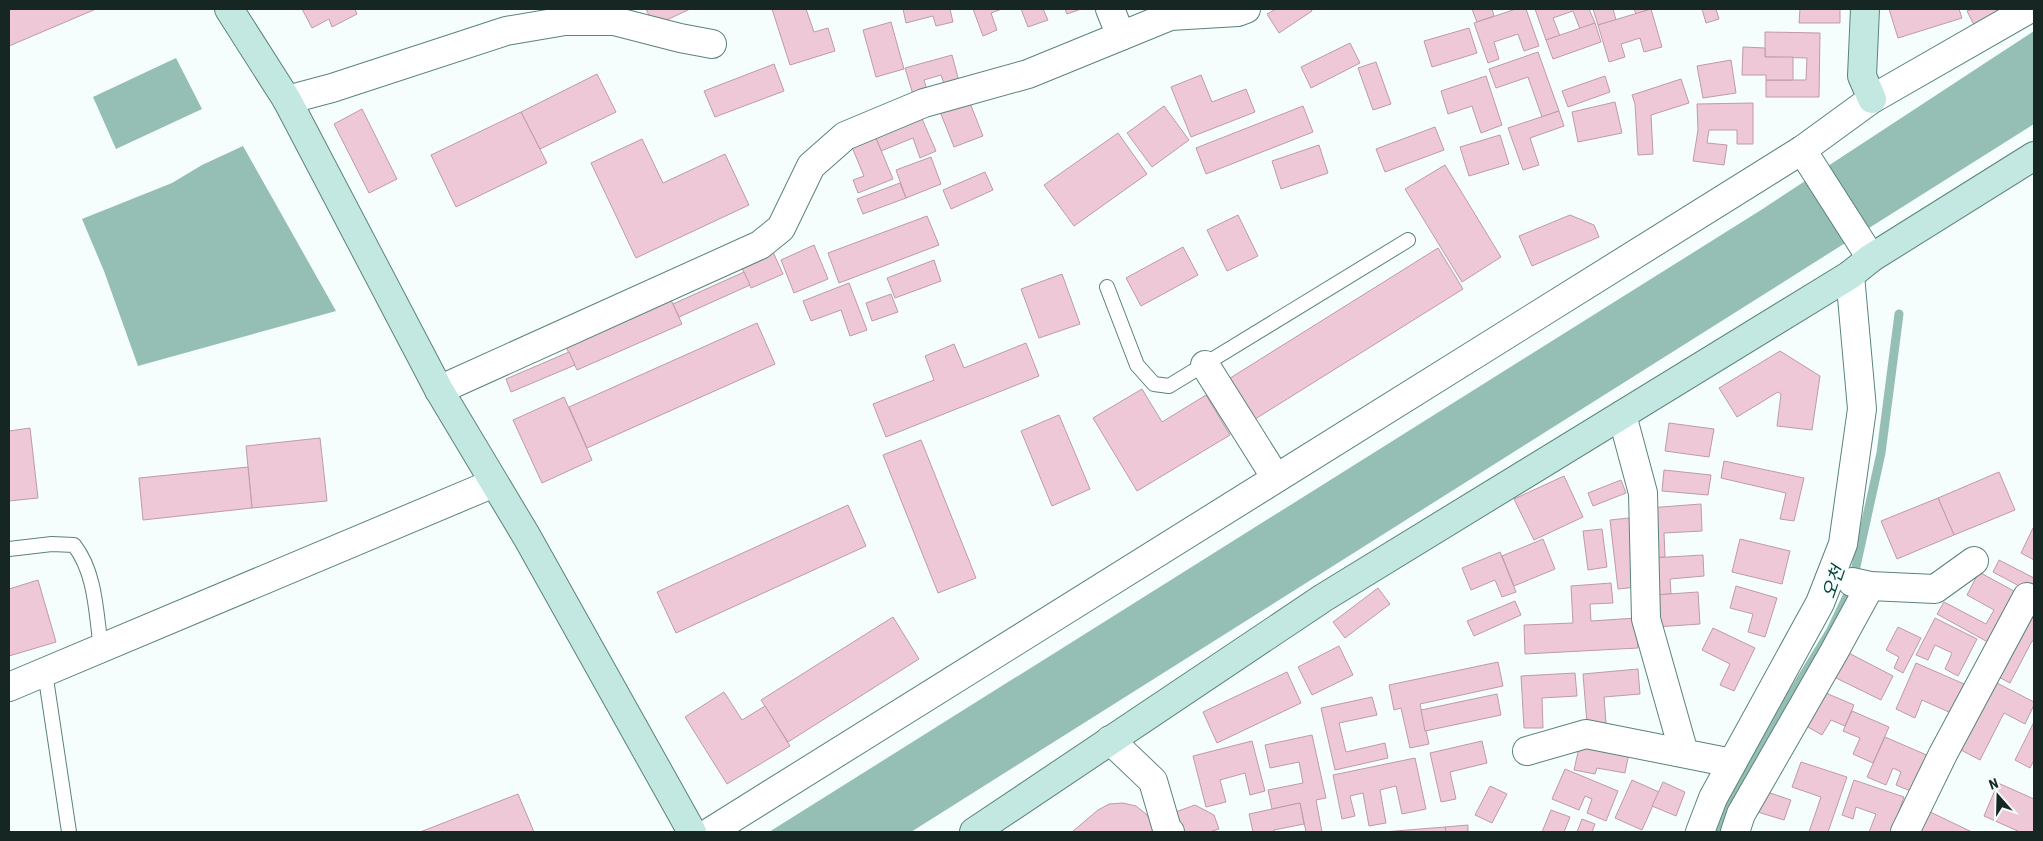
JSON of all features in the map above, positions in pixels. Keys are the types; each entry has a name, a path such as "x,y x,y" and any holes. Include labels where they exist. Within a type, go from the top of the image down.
{"street":[{"path":"229,9 287,100 439,390 527,537 692,832"},
{"path":"1110,9 1121,36"},
{"path":"439,390 760,245 781,228 812,166 845,136 924,103 1028,74 1170,16 1238,12 1246,9"},
{"path":"1865,9 1862,76 1872,99"},
{"path":"710,832 1276,478 1808,161 1872,99 2029,9"},
{"path":"287,100 341,85 506,31 565,21 614,22 712,44"},
{"path":"974,832 1323,598 1850,275 1865,249 2034,156"},
{"path":"1808,161 1865,249"},
{"path":"1735,832 1741,814 1834,652 1852,581 1843,544 1862,409 1850,275"},
{"path":"1205,365 1276,478"},
{"path":"1622,415 1642,493 1646,620 1684,753"},
{"path":"9,687 494,483"},
{"path":"1700,832 1713,798 1820,603 1852,581 1935,588 1974,561"},
{"path":"1905,832 2027,597"},
{"path":"1527,751 1586,734 1732,763"},
{"path":"1110,740 1153,781 1167,829 1170,832"}],"lane":[{"path":"1107,287 1137,365 1154,384 1169,386 1408,240"},
{"path":"9,549 52,544 74,545 89,572 101,648"},
{"path":"45,672 69,832"}],"shaded area":[{"path":"2034,31 2034,124 911,832 769,832 1761,210"},
{"path":"176,58 202,109 116,149 93,97"},
{"path":"243,146 336,311 138,366 104,271 82,219 172,183 202,165"},
{"path":"1845,590 1855,590 1724,832 1711,832 1734,780 1827,628"}],"building":[{"path":"9,9 96,9 9,46"},
{"path":"302,9 355,9 357,14 332,27 329,19 312,28"},
{"path":"646,9 690,9 654,26"},
{"path":"772,9 806,9 814,32 828,28 835,51 790,65"},
{"path":"903,9 950,9 953,22 936,26 933,16 906,23"},
{"path":"973,9 1002,9 991,13 997,30 983,36"},
{"path":"1021,9 1043,9 1048,20 1028,27"},
{"path":"1065,9 1081,9 1067,14"},
{"path":"1276,9 1311,9 1312,11 1279,33 1267,14"},
{"path":"1472,9 1492,9 1494,16 1477,22"},
{"path":"1516,9 1526,9 1539,46 1524,51 1518,34 1494,42 1499,59 1488,63 1474,23"},
{"path":"1535,9 1589,9 1595,23 1580,29 1573,11 1553,18 1560,36 1546,40"},
{"path":"1593,9 1613,9 1616,20 1598,25"},
{"path":"1634,9 1651,9 1636,14"},
{"path":"1651,9 1662,47 1644,52 1640,38 1621,44 1625,57 1609,62 1598,25"},
{"path":"1702,9 1716,9 1719,19 1706,23"},
{"path":"1800,9 1840,9 1840,23 1799,23"},
{"path":"1889,9 1959,9 1962,18 1898,38"},
{"path":"1973,9 2011,9 1977,31 1967,11"},
{"path":"891,22 904,69 876,77 863,30"},
{"path":"1595,23 1601,42 1553,59 1546,40"},
{"path":"1469,28 1477,53 1432,67 1424,41"},
{"path":"1765,32 1820,33 1819,97 1766,97 1766,80 1806,80 1807,58 1765,57"},
{"path":"1350,43 1360,63 1311,88 1301,67"},
{"path":"1743,47 1765,48 1765,57 1793,57 1793,80 1766,80 1766,75 1742,75"},
{"path":"1538,52 1559,111 1542,117 1528,77 1496,88 1489,69"},
{"path":"952,55 960,85 946,89 941,75 924,80 928,94 914,98 905,68"},
{"path":"1731,60 1736,93 1703,98 1697,66"},
{"path":"1376,62 1391,104 1373,110 1358,68"},
{"path":"774,64 784,91 715,117 704,91"},
{"path":"597,74 616,112 540,149 521,112"},
{"path":"1201,75 1212,102 1246,89 1255,112 1191,137 1171,87"},
{"path":"1486,76 1502,125 1481,133 1472,106 1448,114 1441,91"},
{"path":"1605,76 1610,92 1568,107 1562,91"},
{"path":"1681,79 1689,103 1651,115 1653,154 1638,155 1635,104 1632,95"},
{"path":"968,98 983,136 954,147 939,109"},
{"path":"1615,102 1622,133 1578,142 1572,112"},
{"path":"1753,103 1753,144 1737,144 1737,130 1709,130 1707,143 1727,145 1724,165 1693,161 1698,130 1697,104"},
{"path":"1164,106 1189,140 1152,167 1127,133"},
{"path":"1303,106 1313,132 1206,174 1196,148"},
{"path":"362,109 397,179 369,193 334,124"},
{"path":"1559,111 1564,126 1530,138 1539,165 1523,170 1508,128"},
{"path":"521,112 547,163 456,207 431,155"},
{"path":"919,112 936,151 920,158 913,138 881,151 873,131"},
{"path":"1435,127 1444,150 1385,172 1376,149"},
{"path":"873,131 893,179 858,193 853,180 864,176 849,140"},
{"path":"1118,133 1147,174 1074,226 1044,185"},
{"path":"1500,135 1509,164 1469,176 1460,147"},
{"path":"642,139 663,183 725,154 749,205 636,258 591,163"},
{"path":"1319,145 1328,173 1281,189 1272,161"},
{"path":"931,157 941,184 906,198 896,170"},
{"path":"1445,165 1501,257 1462,282 1405,189"},
{"path":"985,172 993,190 951,209 943,190"},
{"path":"900,183 906,198 863,214 857,199"},
{"path":"1238,215 1258,256 1227,271 1207,230"},
{"path":"1570,215 1594,225 1599,237 1532,266 1519,236"},
{"path":"927,216 939,245 839,283 828,253"},
{"path":"814,245 828,279 794,293 781,260"},
{"path":"1183,247 1198,275 1141,306 1126,278"},
{"path":"1438,248 1463,289 1252,421 1227,380"},
{"path":"773,252 783,274 751,288 741,266"},
{"path":"934,260 941,281 895,298 887,278"},
{"path":"744,272 750,285 679,317 673,304"},
{"path":"1062,274 1080,324 1039,338 1021,289"},
{"path":"849,283 867,330 850,336 841,310 811,321 803,301"},
{"path":"891,294 898,312 872,321 866,303"},
{"path":"671,300 682,324 577,370 566,347"},
{"path":"757,323 775,364 587,448 569,407"},
{"path":"1026,343 1039,376 886,437 873,404 934,380 925,356 954,344 964,368"},
{"path":"1780,351 1820,376 1812,430 1777,426 1781,394 1778,392 1737,417 1719,388"},
{"path":"569,352 575,365 511,392 506,379"},
{"path":"1142,389 1162,422 1206,395 1230,435 1137,491 1093,418"},
{"path":"564,397 592,460 542,483 513,420"},
{"path":"1059,415 1090,489 1052,506 1021,431"},
{"path":"1669,423 1714,429 1709,457 1665,451"},
{"path":"30,428 38,498 9,501 9,431"},
{"path":"320,438 327,501 252,508 246,446"},
{"path":"921,440 976,578 938,593 883,455"},
{"path":"1724,461 1804,478 1794,521 1780,519 1786,493 1721,478"},
{"path":"248,467 252,508 143,520 139,478"},
{"path":"1664,470 1711,475 1708,495 1662,491"},
{"path":"1999,472 2015,510 1954,535 1938,498"},
{"path":"1564,476 1583,517 1534,540 1514,499"},
{"path":"1621,480 1626,493 1593,506 1588,493"},
{"path":"1938,498 1954,535 1897,559 1881,521"},
{"path":"1701,504 1702,531 1664,533 1665,557 1651,558 1648,508"},
{"path":"848,505 866,546 676,633 657,592"},
{"path":"1629,518 1637,587 1618,589 1610,520"},
{"path":"1602,529 1607,567 1588,570 1583,531"},
{"path":"2034,529 2034,560 2021,553"},
{"path":"1543,539 1555,569 1514,586 1502,556"},
{"path":"1740,539 1790,551 1782,584 1732,572"},
{"path":"1500,552 1516,592 1502,597 1495,580 1471,590 1462,568"},
{"path":"1703,555 1704,576 1670,579 1671,594 1654,595 1651,558"},
{"path":"1999,560 2034,578 2034,594 1993,572"},
{"path":"1979,572 2023,596 1995,646 1937,614 1944,602 1986,624 1994,610 1967,595"},
{"path":"38,580 56,642 9,656 9,589"},
{"path":"1611,583 1613,603 1590,604 1591,621 1636,618 1638,648 1525,654 1524,625 1573,623 1571,586"},
{"path":"1736,586 1777,598 1765,637 1748,632 1753,614 1730,608"},
{"path":"1378,588 1390,604 1345,638 1333,622"},
{"path":"1698,592 1700,624 1656,627 1654,595"},
{"path":"1515,601 1521,615 1474,636 1467,621"},
{"path":"2029,612 2034,615 2034,642 2032,641 2010,683 1995,675"},
{"path":"893,617 919,659 788,742 761,700"},
{"path":"1935,618 1977,639 1958,676 1945,669 1952,653 1935,645 1928,660 1916,655"},
{"path":"1898,627 1921,638 1903,673 1894,668 1899,657 1886,650"},
{"path":"1713,628 1755,648 1734,691 1720,685 1730,664 1702,650"},
{"path":"1339,646 1353,675 1312,695 1298,667"},
{"path":"1841,649 1893,676 1881,700 1828,674"},
{"path":"1498,662 1503,686 1420,704 1429,744 1410,748 1401,708 1394,710 1389,685"},
{"path":"1916,663 1964,684 1951,713 1922,700 1915,718 1896,709"},
{"path":"1638,669 1640,694 1604,697 1606,723 1587,724 1583,674"},
{"path":"1287,672 1301,703 1217,743 1203,712"},
{"path":"1575,673 1577,696 1542,698 1543,728 1524,728 1521,676"},
{"path":"1995,682 2034,702 2034,705 2025,724 2004,713 1980,760 1961,750"},
{"path":"1819,690 1854,705 1845,726 1831,720 1822,735 1801,723"},
{"path":"724,692 742,720 765,706 790,746 727,784 685,717"},
{"path":"1497,694 1501,715 1425,731 1421,710"},
{"path":"1372,697 1377,715 1339,723 1346,752 1385,743 1388,758 1335,770 1321,708"},
{"path":"1852,711 1889,727 1873,763 1853,754 1860,738 1843,731"},
{"path":"2034,722 2034,760 2030,768 2015,760"},
{"path":"1312,735 1326,798 1316,800 1322,832 1306,832 1300,803 1272,809 1268,790 1303,783 1299,762 1270,768 1265,745"},
{"path":"1885,737 1929,756 1913,792 1896,785 1901,772 1893,768 1886,785 1867,777"},
{"path":"1252,741 1265,791 1250,795 1245,773 1220,780 1226,802 1206,807 1193,756"},
{"path":"1482,741 1487,763 1450,772 1456,799 1441,802 1430,753"},
{"path":"1580,743 1629,753 1625,773 1597,768 1595,774 1574,770"},
{"path":"1415,758 1426,809 1402,814 1396,786 1380,790 1386,823 1369,826 1363,793 1350,796 1355,816 1342,819 1333,775"},
{"path":"1801,762 1847,777 1828,832 1809,832 1821,797 1792,787"},
{"path":"1565,769 1618,791 1606,821 1587,813 1592,799 1585,796 1579,810 1552,799"},
{"path":"1632,780 1659,792 1642,830 1615,818"},
{"path":"1854,780 1904,797 1892,832 1869,832 1876,814 1856,807 1853,819 1842,815"},
{"path":"1663,782 1685,792 1676,816 1652,806"},
{"path":"1998,783 2034,799 2034,832 2020,832 1984,816"},
{"path":"1490,786 1507,794 1492,823 1475,815"},
{"path":"1758,789 1791,800 1784,820 1751,810"},
{"path":"518,794 534,832 420,832"},
{"path":"1123,803 1136,806 1146,814 1160,832 1072,832 1098,810 1109,804"},
{"path":"1300,803 1304,824 1274,830 1274,832 1253,832 1249,814"},
{"path":"1195,805 1214,815 1219,829 1209,832 1176,832 1170,814"},
{"path":"1551,810 1570,817 1564,832 1542,832"},
{"path":"1926,810 1972,832 1915,832"},
{"path":"1582,819 1595,824 1592,832 1577,832"},
{"path":"1468,825 1468,832 1446,832 1445,827"},
{"path":"1445,827 1446,832 1383,832"}],"waterway":[{"name":"오천","path":"1853,580 1881,453 1899,314"}]}
